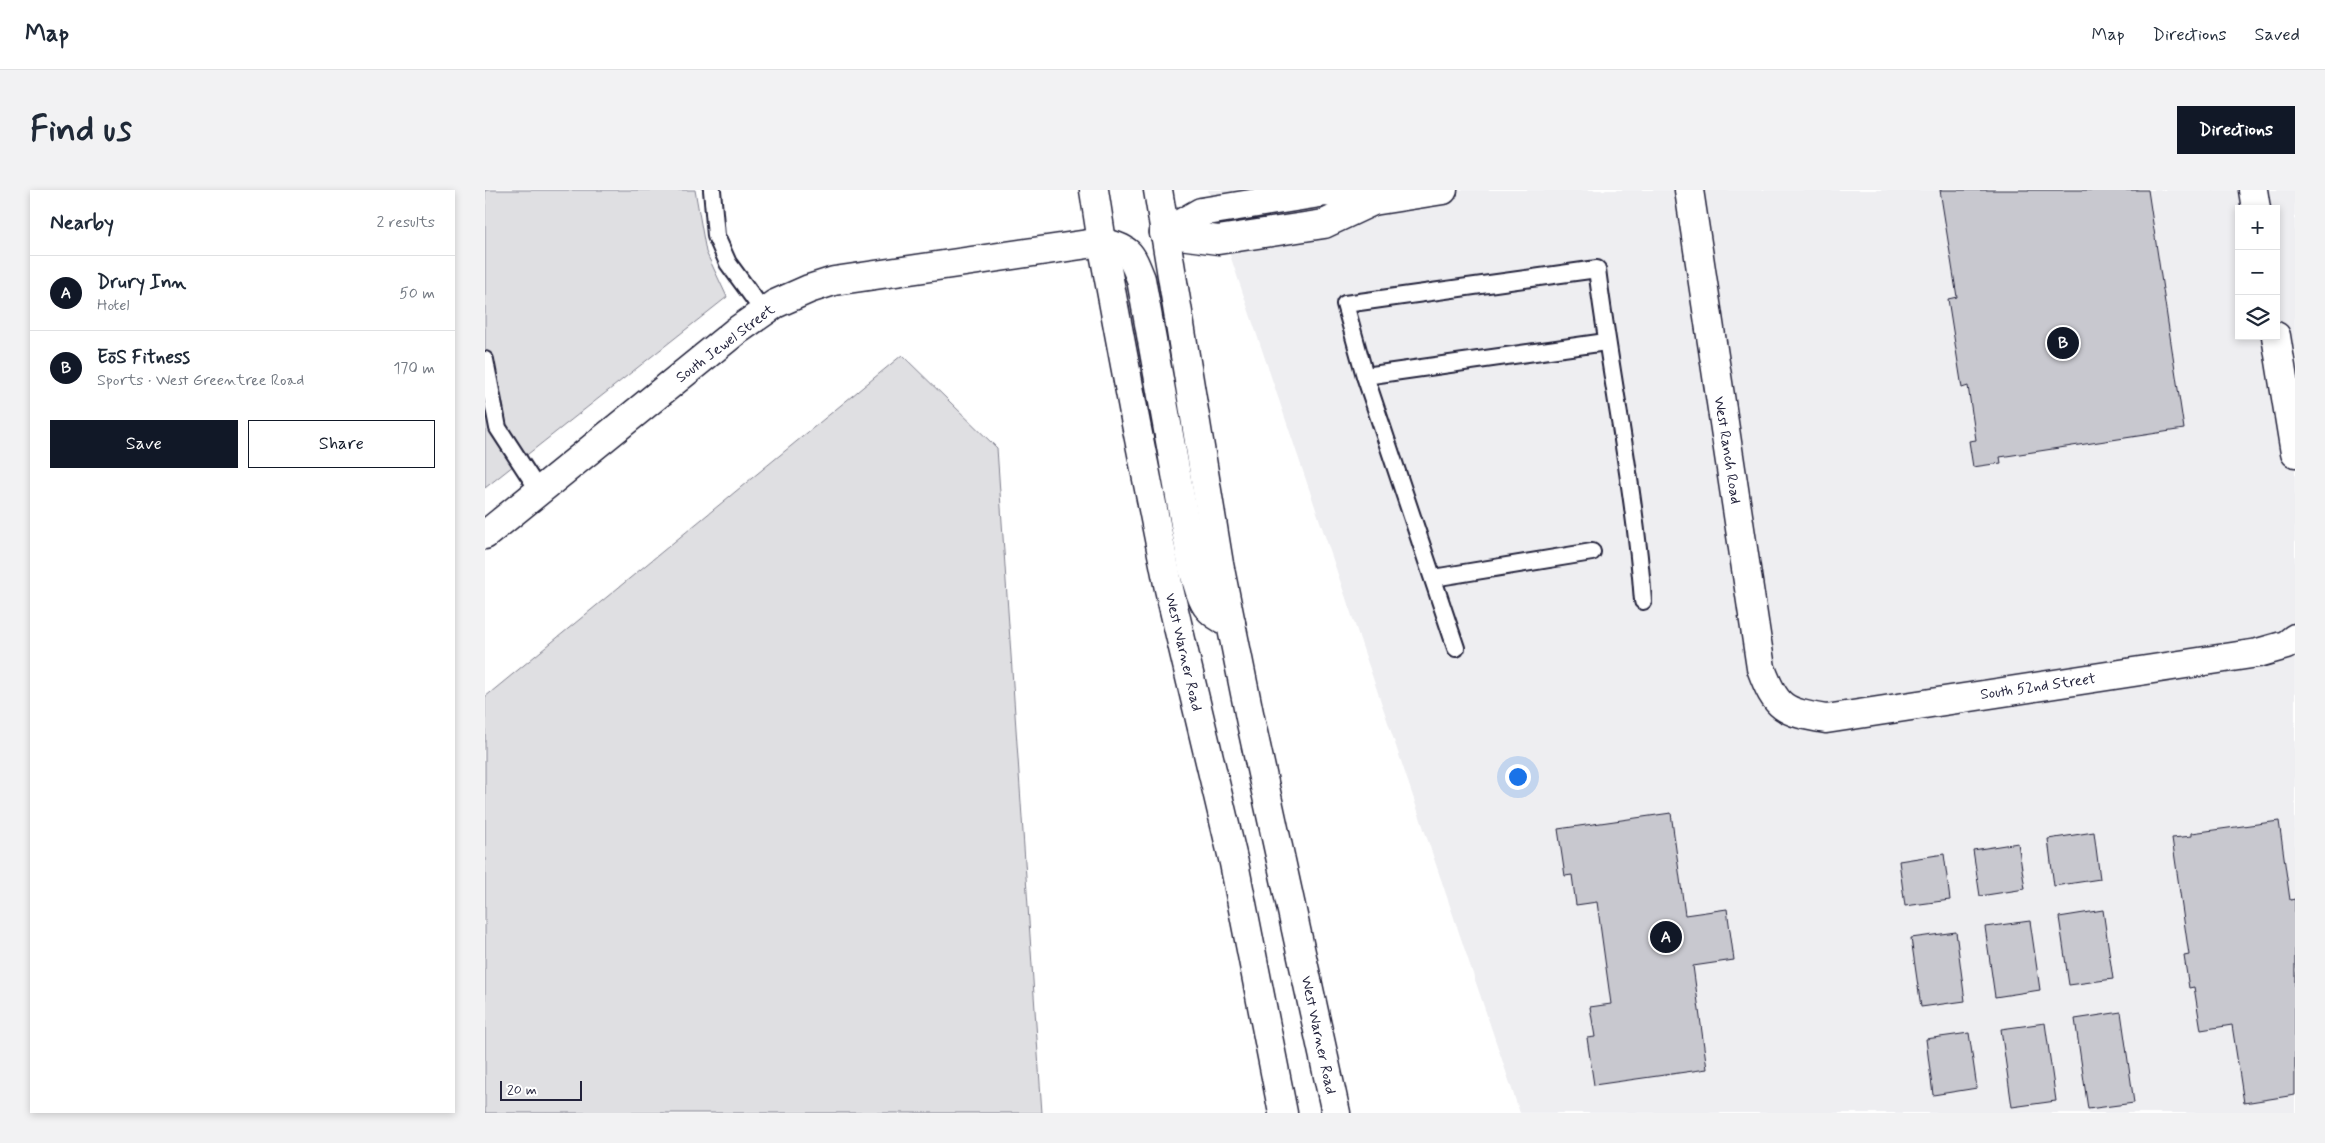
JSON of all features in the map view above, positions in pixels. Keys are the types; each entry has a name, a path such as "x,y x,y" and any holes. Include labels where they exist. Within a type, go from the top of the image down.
{"main road":[{"name":"West Warner Road","path":"1094,190 1102,242 1169,589 1234,863 1271,1041 1283,1113"},
{"name":"West Warner Road","path":"1157,190 1231,623 1337,1113"},
{"path":"1164,233 1201,212 1326,192 1373,201 1443,190"},
{"name":"West Ranch Road","path":"1689,190 1761,668 1770,692 1780,705"},
{"path":"2253,190 2255,205"},
{"name":"South Jewel Street","path":"485,535 735,332 775,304 834,281 1102,242"},
{"path":"1102,242 1124,248 1129,253 1141,279 1193,569 1205,607 1217,617 1231,623"},
{"path":"2277,340 2295,453"},
{"name":"South 52nd Street","path":"1780,705 1796,714 1826,719 2258,653 2286,644 2295,638"}],"lane":[{"path":"712,190 716,236 727,263 764,312"},
{"path":"1456,648 1365,376 1345,304 1597,269 1633,545 1643,601"},
{"path":"1365,376 1607,342"},
{"path":"485,360 498,428 539,491"},
{"path":"1433,578 1592,552"}],"shaded area":[{"path":"485,190 695,190 706,252 727,297 485,488"},
{"path":"1208,190 2295,190 2295,1113 1520,1113"},
{"path":"902,355 997,448 1042,1113 485,1113 485,697"}],"building":[{"path":"1940,190 2148,190 2184,429 2000,457 2001,463 1973,467 1969,441 1976,440 1968,386 1962,388 1948,299 1957,297"},
{"path":"1671,813 1685,915 1727,909 1734,960 1693,966 1707,1069 1594,1085 1587,1038 1595,1037 1590,1007 1611,1004 1597,902 1576,905 1572,875 1565,876 1558,829"},
{"path":"2279,821 2290,900 2295,899 2295,1095 2244,1103 2232,1025 2201,1030 2194,987 2189,988 2184,956 2189,955 2172,838 2192,836 2192,833"},
{"path":"2094,832 2100,879 2054,886 2048,839"},
{"path":"2018,843 2025,889 1980,896 1973,850"},
{"path":"1944,854 1950,900 1905,906 1899,861"},
{"path":"2103,910 2113,979 2069,985 2059,917"},
{"path":"2030,921 2040,990 1995,997 1985,927"},
{"path":"1956,932 1965,1001 1921,1007 1911,938"},
{"path":"2121,1012 2134,1103 2088,1109 2075,1019"},
{"path":"2045,1023 2056,1101 2012,1107 2001,1029"},
{"path":"1969,1033 1977,1088 1933,1095 1926,1039"}],"place":[{"name":"EōS Fitness","path":"2063,343"},
{"name":"Drury Inn","path":"1666,937"}]}
